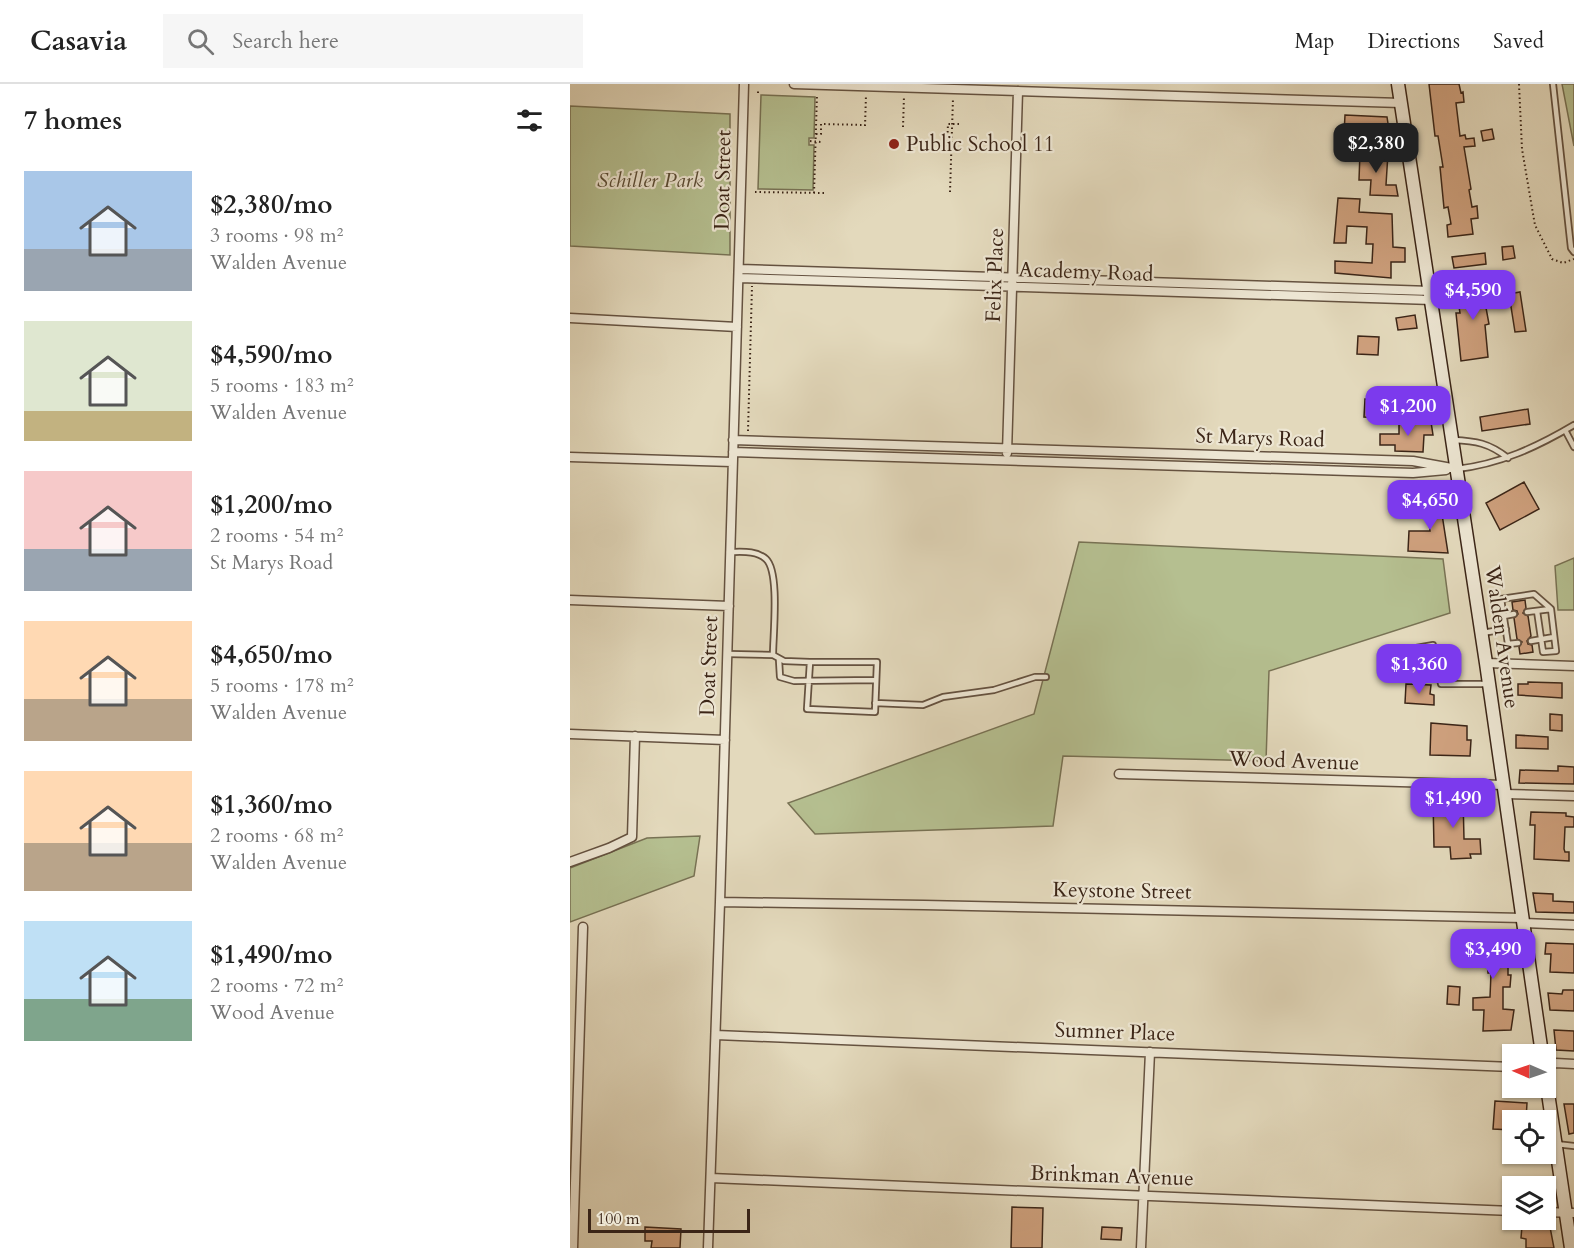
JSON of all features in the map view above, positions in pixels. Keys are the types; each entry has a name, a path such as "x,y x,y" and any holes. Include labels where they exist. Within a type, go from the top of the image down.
{"main road":[{"name":"Walden Avenue","path":"1398,84 1432,296 1541,1044"},
{"path":"1556,1149 1570,1213 1571,1248"}],"street":[{"name":"Doat Street","path":"708,1248 744,84"},
{"path":"794,84 1401,103"},
{"name":"Felix Place","path":"1007,460 1018,91"},
{"name":"Academy Road","path":"739,274 1012,283 1142,292 1270,291 1432,296"},
{"name":"Academy Road","path":"1012,283 1142,282 1408,300 1432,296"},
{"path":"1142,282 1142,292"},
{"path":"570,318 737,327"},
{"name":"St Marys Road","path":"733,440 1413,461 1457,468"},
{"path":"894,457 895,445"},
{"name":"St Marys Road","path":"733,452 1413,473 1457,468"},
{"path":"1133,452 1133,464"},
{"path":"570,457 732,462"},
{"path":"1298,457 1298,469"},
{"path":"570,600 729,606"},
{"path":"1486,663 1574,666"},
{"path":"570,734 725,740"},
{"path":"570,862 633,837 635,736"},
{"name":"Wood Avenue","path":"1119,774 1505,790 1574,796"},
{"name":"Keystone Street","path":"720,902 947,905 1523,921 1574,925"},
{"path":"573,1248 583,927"},
{"path":"570,995 581,992"},
{"name":"Sumner Place","path":"716,1035 1502,1067"},
{"path":"1141,1248 1150,1052"},
{"path":"1556,1063 1574,1064"},
{"name":"Brinkman Avenue","path":"711,1178 1502,1211"}],"lane":[{"path":"1553,84 1571,248 1574,252"},
{"path":"1457,468 1473,467 1508,458 1543,444 1574,425"},
{"path":"1565,430 1574,447"},
{"path":"1453,440 1473,440 1495,448 1508,458"},
{"path":"729,552 757,553 767,559 774,573 773,655"},
{"path":"1518,643 1508,644 1501,598 1534,594 1551,609 1556,651 1555,665"},
{"path":"1527,612 1551,609"},
{"path":"1537,610 1543,652 1556,651"},
{"path":"1504,616 1514,614"},
{"path":"1540,625 1553,624"},
{"path":"1482,633 1506,629"},
{"path":"1531,641 1554,637"},
{"path":"1405,650 1433,645 1441,684 1489,684"},
{"path":"728,654 773,655 779,660 810,662 877,662 875,712 807,709 807,680 810,662"},
{"path":"779,660 780,677 795,681 876,680"},
{"path":"875,703 923,705 943,697 994,690 1035,677 1046,677"},
{"path":"1556,1144 1574,1146"}],"path":[{"path":"1519,84 1522,149 1535,225 1552,259 1558,262 1571,260"},
{"path":"814,193 817,92"},
{"path":"816,134 821,134 821,124 865,126 866,93"},
{"path":"903,127 904,94"},
{"path":"950,192 953,96"},
{"path":"958,146 946,146 948,123 959,124"},
{"path":"810,141 821,142"},
{"path":"755,192 825,193"},
{"path":"748,431 752,289"}],"green space":[{"path":"1562,84 1574,84 1574,146"},
{"path":"761,95 815,97 814,138 809,138 809,145 814,145 813,190 758,189"},
{"name":"Schiller Park","path":"570,106 730,114 730,255 570,246"},
{"path":"1079,542 1443,559 1450,613 1269,671 1266,761 1063,756 1053,826 815,834 788,803 1034,714"},
{"path":"1574,558 1574,610 1558,610 1555,566"},
{"path":"700,836 694,876 570,922 570,868 647,838"}],"building":[{"path":"1429,84 1459,84 1461,93 1463,92 1464,102 1456,103 1460,136 1465,135 1466,139 1474,138 1475,146 1464,147 1472,207 1477,206 1478,218 1471,219 1473,234 1448,237 1447,225 1451,224 1448,207 1444,208 1440,167 1443,167 1438,136 1435,136"},
{"path":"1345,115 1387,117 1390,137 1367,136 1367,152 1354,152 1354,135 1344,134"},
{"path":"1492,129 1494,139 1483,141 1481,131"},
{"path":"1360,153 1388,153 1386,185 1396,185 1398,196 1370,195 1371,180 1359,180"},
{"path":"1338,198 1360,199 1359,212 1392,214 1393,247 1405,248 1405,262 1391,262 1391,278 1335,273 1335,261 1372,263 1373,244 1366,244 1367,227 1347,226 1346,243 1334,243"},
{"path":"1513,246 1515,258 1503,260 1502,247"},
{"path":"1485,253 1486,264 1454,268 1452,257"},
{"path":"1487,283 1487,287 1495,286 1496,296 1484,297 1489,324 1485,325 1488,357 1461,361 1456,313 1460,313 1456,288"},
{"path":"1520,292 1526,331 1515,332 1509,294"},
{"path":"1415,315 1417,328 1398,330 1396,318"},
{"path":"1358,336 1379,337 1378,355 1357,354"},
{"path":"1365,399 1385,400 1385,418 1364,417"},
{"path":"1528,409 1530,424 1482,431 1480,417"},
{"path":"1399,421 1431,422 1433,435 1424,435 1423,452 1395,451 1395,445 1380,445 1380,434 1399,434"},
{"path":"1524,482 1539,509 1500,530 1486,503"},
{"path":"1439,495 1448,553 1408,551 1409,531 1430,531 1426,497"},
{"path":"1525,600 1526,608 1523,613 1528,616 1531,636 1527,641 1532,645 1533,652 1520,654 1519,647 1522,642 1517,639 1514,618 1518,614 1513,610 1512,602"},
{"path":"1528,682 1562,683 1562,698 1518,695 1518,684 1528,684"},
{"path":"1406,684 1431,685 1430,694 1434,695 1434,705 1405,703"},
{"path":"1550,714 1562,715 1562,731 1550,730"},
{"path":"1431,723 1467,726 1467,740 1471,740 1470,756 1430,755"},
{"path":"1516,735 1548,737 1548,749 1516,748"},
{"path":"1558,766 1574,767 1574,784 1519,783 1520,770 1558,771"},
{"path":"1463,798 1464,839 1480,839 1481,854 1470,854 1471,858 1451,859 1450,847 1434,847 1433,799"},
{"path":"1531,812 1566,813 1566,816 1574,817 1574,827 1565,827 1564,849 1565,852 1569,852 1569,861 1534,859 1535,825 1530,825"},
{"path":"1533,893 1553,894 1553,901 1574,902 1574,913 1536,912"},
{"path":"1484,932 1505,933 1508,975 1511,975 1510,987 1503,987 1503,1009 1514,1010 1511,1030 1483,1031 1484,1010 1473,1010 1473,998 1490,997 1491,973 1488,973 1487,945 1457,944 1457,934 1484,934"},
{"path":"1546,943 1574,944 1574,973 1550,972 1551,954 1545,954"},
{"path":"1448,986 1460,987 1459,1005 1447,1004"},
{"path":"1563,990 1574,990 1574,1011 1550,1010 1548,993 1562,994"},
{"path":"1554,1030 1574,1031 1574,1051 1556,1050"},
{"path":"1495,1101 1527,1103 1527,1110 1502,1110 1502,1129 1493,1129"},
{"path":"1564,1104 1574,1104 1574,1133 1569,1134"},
{"path":"1012,1207 1043,1208 1042,1248 1011,1248"},
{"path":"645,1227 681,1229 680,1248 651,1248 652,1241 645,1241"},
{"path":"1102,1227 1122,1228 1121,1240 1101,1239"},
{"path":"1522,1230 1551,1230 1554,1248 1526,1248 1526,1239 1521,1238"}],"place":[{"name":"Public School 11","path":"894,144"}]}
